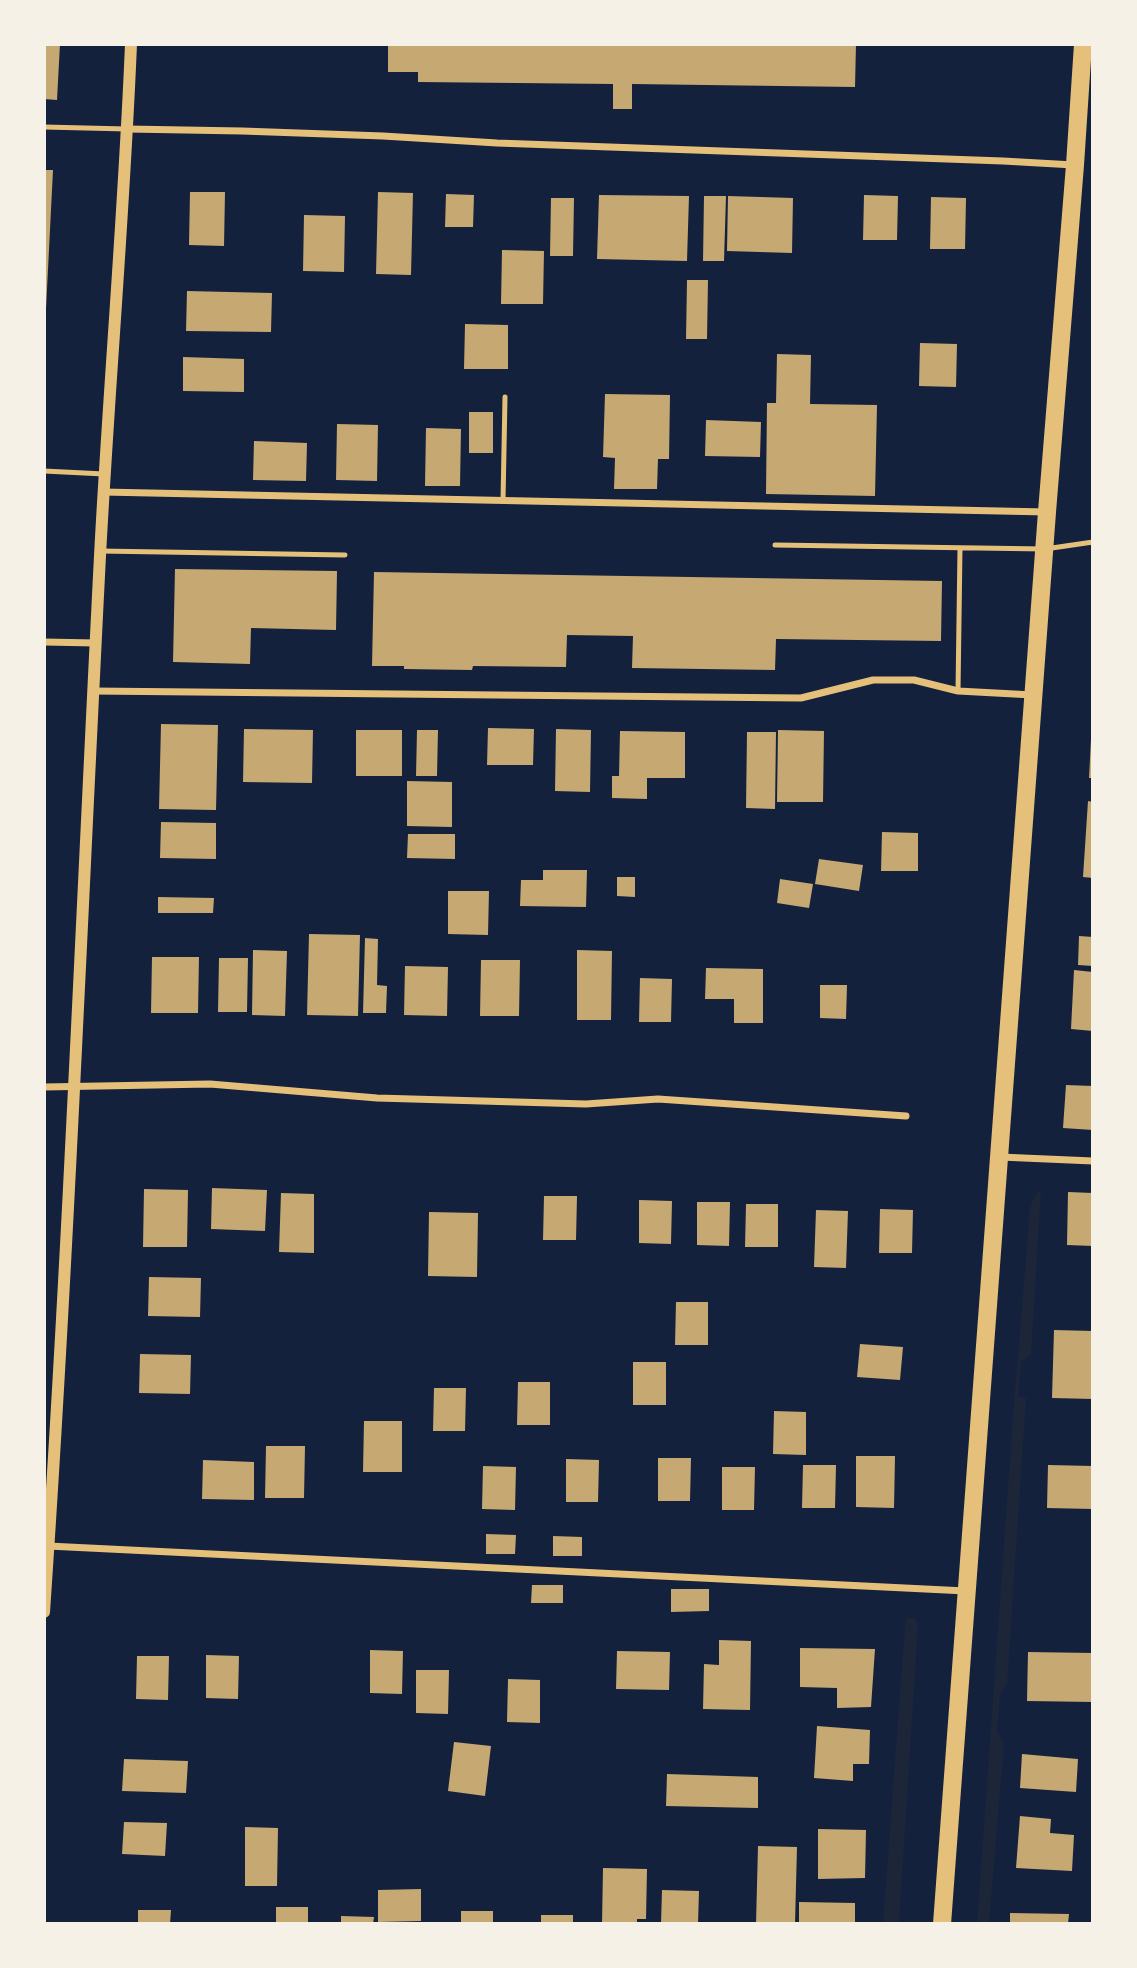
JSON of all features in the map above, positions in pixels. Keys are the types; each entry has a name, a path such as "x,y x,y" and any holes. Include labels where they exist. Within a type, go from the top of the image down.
{"main road":[{"path":"942,1924 1083,44"}],"street":[{"path":"44,1612 103,492 131,44"},
{"path":"127,129 357,135 497,143 1075,165"},
{"path":"103,492 1047,512"},
{"path":"44,642 96,643"},
{"path":"93,691 801,698 873,680 914,680 958,691 1034,695"},
{"path":"44,1087 211,1084 377,1098 586,1104 658,1098 906,1116"},
{"path":"999,1157 1093,1161"},
{"path":"48,1546 967,1591"}],"lane":[{"path":"44,127 127,129"},
{"path":"503,501 505,397"},
{"path":"44,471 104,474"},
{"path":"775,545 1045,549 1093,542"},
{"path":"958,691 960,548"},
{"path":"100,551 345,555"}],"shaded area":[{"path":"1041,1188 1031,1355 1021,1361 1018,1396 1026,1398 1007,1684 1000,1694 997,1732 1004,1742 989,1924 977,1924 1030,1209"},
{"path":"907,1618 915,1618 918,1624 899,1924 883,1924 905,1626"}],"building":[{"path":"44,44 60,44 57,100 44,99"},
{"path":"388,44 856,44 855,87 632,84 632,109 613,109 613,84 418,82 418,72 388,72"},
{"path":"44,170 53,170 46,309 44,309"},
{"path":"190,192 225,192 224,246 189,245"},
{"path":"378,192 413,193 411,275 376,274"},
{"path":"446,194 474,195 473,227 445,227"},
{"path":"599,195 689,196 687,261 597,259"},
{"path":"864,195 898,196 897,240 863,240"},
{"path":"704,196 726,196 724,261 703,261"},
{"path":"728,196 793,198 792,253 727,251"},
{"path":"931,197 966,198 965,249 930,249"},
{"path":"551,198 574,198 573,256 550,256"},
{"path":"304,215 345,216 344,272 303,271"},
{"path":"502,250 544,251 543,304 501,304"},
{"path":"687,280 708,280 707,339 686,339"},
{"path":"187,291 272,293 271,332 186,331"},
{"path":"465,324 508,325 508,369 464,369"},
{"path":"920,343 957,344 956,387 919,386"},
{"path":"777,354 811,355 810,404 877,405 875,496 766,494 767,403 776,403"},
{"path":"183,357 244,359 244,392 183,391"},
{"path":"605,394 670,395 669,459 658,459 657,489 614,489 615,458 603,457"},
{"path":"469,412 493,412 493,453 469,453"},
{"path":"706,420 761,422 760,457 705,456"},
{"path":"337,424 378,425 377,481 336,480"},
{"path":"426,428 461,429 460,486 425,486"},
{"path":"254,441 307,443 306,481 253,480"},
{"path":"175,569 337,571 336,630 251,628 250,664 173,662"},
{"path":"374,572 942,581 941,641 776,639 775,670 632,668 633,636 567,635 566,667 473,666 472,670 372,666"},
{"path":"161,724 218,725 216,810 159,809"},
{"path":"488,728 534,729 533,765 487,765"},
{"path":"244,729 313,730 312,783 243,782"},
{"path":"556,729 591,730 590,792 555,791"},
{"path":"356,730 402,730 402,776 356,776"},
{"path":"417,730 438,730 437,776 416,776"},
{"path":"778,730 824,731 823,802 777,802"},
{"path":"620,731 685,732 685,778 647,778 647,799 612,798 612,776 619,776"},
{"path":"747,732 776,732 775,809 746,808"},
{"path":"1091,739 1093,778 1089,778"},
{"path":"407,781 452,782 452,827 407,826"},
{"path":"1088,801 1093,802 1093,878 1083,877"},
{"path":"161,822 216,823 216,859 160,858"},
{"path":"882,832 918,833 918,871 881,871"},
{"path":"408,834 455,834 455,859 407,858"},
{"path":"819,859 863,865 859,891 815,884"},
{"path":"543,870 587,870 586,907 520,906 521,880 543,880"},
{"path":"617,877 635,877 635,897 617,896"},
{"path":"780,879 813,884 809,908 777,903"},
{"path":"448,891 489,891 488,935 448,934"},
{"path":"158,897 214,898 213,913 158,913"},
{"path":"309,934 360,935 358,1016 307,1015"},
{"path":"1079,936 1093,937 1093,966 1078,965"},
{"path":"365,938 378,939 377,985 387,986 386,1013 363,1013"},
{"path":"253,950 287,951 285,1016 252,1015"},
{"path":"577,950 612,951 611,1020 577,1020"},
{"path":"152,957 199,957 198,1013 151,1013"},
{"path":"219,958 248,958 247,1012 218,1012"},
{"path":"481,960 520,960 519,1016 480,1016"},
{"path":"405,966 448,967 447,1016 404,1015"},
{"path":"706,968 763,969 763,1023 734,1023 734,999 705,999"},
{"path":"1074,970 1093,972 1093,1031 1071,1029"},
{"path":"640,978 672,979 671,1022 639,1022"},
{"path":"820,985 847,985 846,1019 820,1018"},
{"path":"1066,1085 1093,1086 1093,1130 1063,1128"},
{"path":"212,1188 267,1190 265,1231 211,1229"},
{"path":"144,1189 188,1190 187,1247 143,1247"},
{"path":"1068,1192 1093,1193 1093,1246 1067,1245"},
{"path":"281,1193 314,1194 314,1253 279,1252"},
{"path":"544,1196 577,1196 576,1240 543,1240"},
{"path":"639,1200 672,1201 671,1244 639,1243"},
{"path":"697,1202 730,1202 729,1246 697,1245"},
{"path":"746,1204 778,1204 778,1247 745,1247"},
{"path":"880,1209 913,1210 912,1253 879,1253"},
{"path":"816,1210 848,1211 846,1268 814,1267"},
{"path":"429,1212 478,1213 477,1277 428,1276"},
{"path":"149,1277 201,1278 200,1317 148,1316"},
{"path":"676,1302 708,1302 708,1345 675,1345"},
{"path":"1054,1330 1093,1331 1093,1399 1052,1398"},
{"path":"860,1344 903,1347 900,1380 857,1377"},
{"path":"140,1354 191,1355 190,1394 139,1393"},
{"path":"633,1362 666,1362 666,1405 633,1405"},
{"path":"518,1382 550,1382 550,1425 517,1425"},
{"path":"434,1388 466,1388 465,1431 433,1431"},
{"path":"774,1411 806,1412 806,1455 773,1454"},
{"path":"364,1421 402,1421 402,1472 363,1472"},
{"path":"266,1446 305,1446 304,1498 265,1498"},
{"path":"856,1456 895,1456 894,1508 856,1507"},
{"path":"658,1458 691,1458 690,1501 658,1501"},
{"path":"566,1459 599,1460 598,1502 566,1502"},
{"path":"203,1460 254,1462 254,1500 202,1499"},
{"path":"803,1465 836,1465 835,1508 802,1508"},
{"path":"1048,1465 1093,1466 1093,1509 1047,1508"},
{"path":"483,1466 516,1467 515,1510 482,1509"},
{"path":"722,1467 755,1467 754,1510 722,1510"},
{"path":"486,1534 516,1535 515,1554 486,1554"},
{"path":"553,1536 582,1537 582,1556 553,1556"},
{"path":"532,1585 563,1585 563,1603 531,1603"},
{"path":"671,1589 709,1589 709,1611 671,1612"},
{"path":"719,1640 751,1641 750,1710 703,1709 704,1664 719,1665"},
{"path":"800,1648 875,1649 871,1707 837,1708 837,1688 800,1687"},
{"path":"370,1650 403,1651 402,1694 370,1693"},
{"path":"617,1651 670,1652 669,1690 616,1689"},
{"path":"1028,1652 1093,1653 1093,1702 1027,1701"},
{"path":"206,1655 239,1656 238,1699 206,1698"},
{"path":"137,1656 169,1656 168,1700 136,1699"},
{"path":"416,1670 449,1670 448,1714 416,1713"},
{"path":"508,1679 540,1680 540,1723 507,1722"},
{"path":"817,1726 870,1730 869,1764 853,1764 853,1781 814,1778"},
{"path":"454,1742 491,1746 485,1796 448,1791"},
{"path":"1022,1754 1078,1759 1076,1792 1020,1788"},
{"path":"124,1759 188,1761 186,1793 122,1791"},
{"path":"667,1774 758,1777 758,1808 666,1806"},
{"path":"1020,1816 1051,1819 1050,1833 1074,1835 1072,1871 1016,1868"},
{"path":"124,1822 167,1823 165,1856 122,1854"},
{"path":"245,1827 278,1828 277,1886 245,1886"},
{"path":"818,1829 866,1830 865,1878 818,1879"},
{"path":"758,1846 797,1847 795,1924 756,1924"},
{"path":"603,1868 647,1869 646,1919 637,1919 637,1924 602,1924"},
{"path":"421,1889 421,1921 378,1922 378,1890"},
{"path":"662,1890 699,1891 698,1924 661,1924"},
{"path":"799,1902 855,1903 855,1924 799,1924"},
{"path":"276,1907 308,1907 308,1924 276,1924"},
{"path":"138,1910 171,1910 170,1924 138,1924"},
{"path":"461,1911 493,1911 493,1924 461,1924"},
{"path":"1010,1913 1069,1914 1068,1924 1010,1924"},
{"path":"541,1915 573,1915 573,1924 541,1924"},
{"path":"341,1916 374,1917 373,1924 341,1924"}]}
